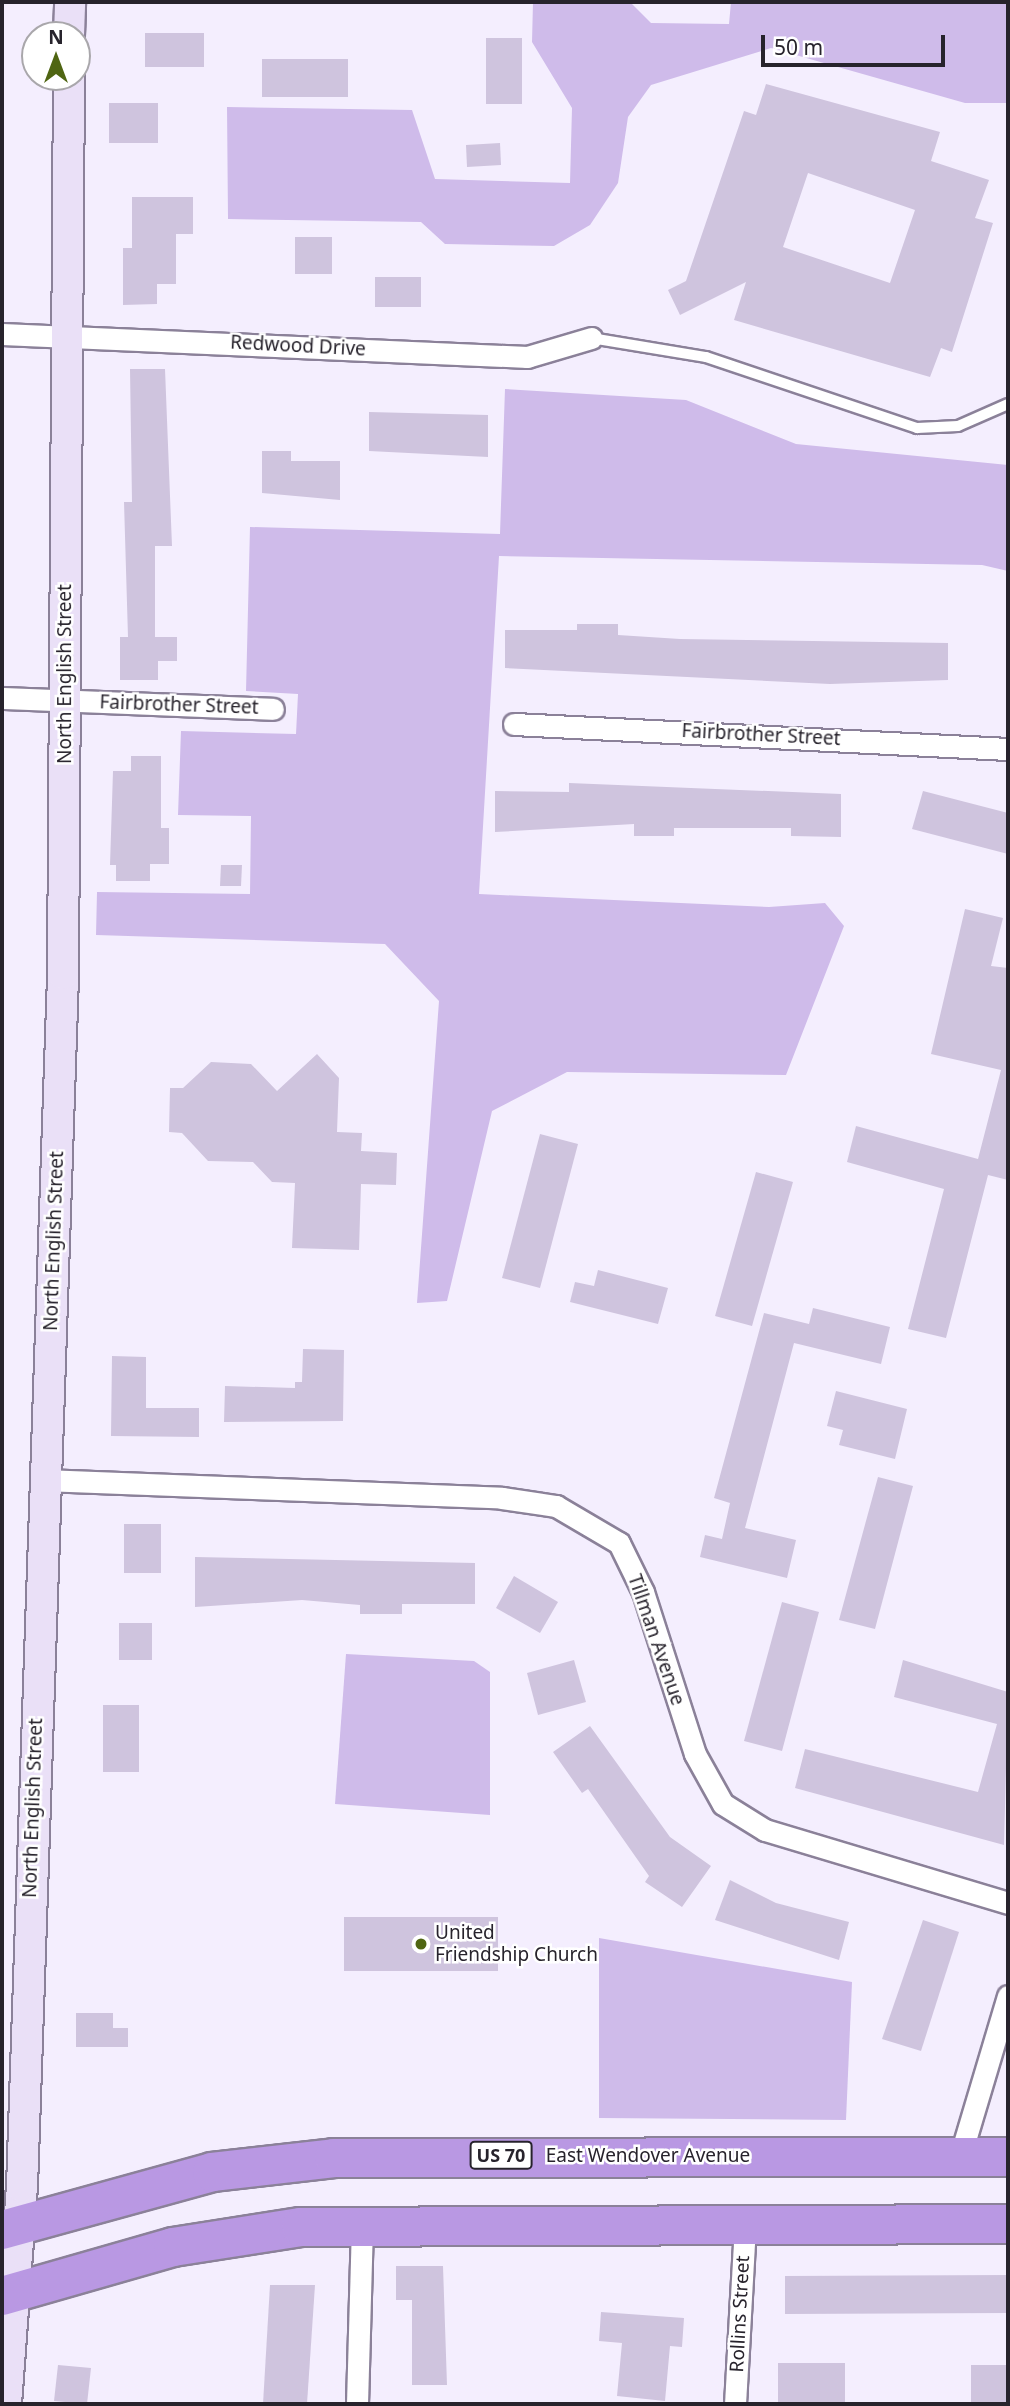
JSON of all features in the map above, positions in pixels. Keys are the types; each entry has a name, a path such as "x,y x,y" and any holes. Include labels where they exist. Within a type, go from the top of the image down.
{"highway":[{"name":"East Wendover Avenue","path":"10,2227 212,2172 334,2158 1008,2157"},
{"path":"8,2294 173,2247 362,2224 1008,2224"}],"street":[{"path":"69,21 70,2"},
{"name":"North English Street","path":"6,2404 10,2227 63,988 69,91"},
{"name":"Redwood Drive","path":"2,334 527,357 591,338"},
{"name":"Fairbrother Street","path":"2,698 273,709"},
{"name":"Fairbrother Street","path":"514,724 1008,749"},
{"name":"Tillman Avenue","path":"43,1480 502,1498 556,1506 619,1543 643,1592 695,1754 723,1804 765,1830 1008,1903"},
{"path":"960,2157 1008,1996"},
{"path":"357,2404 362,2224"},
{"name":"Rollins Street","path":"735,2404 745,2224"}],"lane":[{"path":"591,338 706,357 917,428 958,426 1008,404"}],"shaded area":[{"path":"533,2 630,2 651,23 729,24 731,2 1008,2 1008,103 965,103 771,48 651,85 628,117 618,183 590,225 554,246 445,244 421,222 228,219 227,107 412,110 435,179 570,183 572,108 532,42"},
{"path":"505,389 686,400 796,444 1008,465 1008,571 982,565 499,556 479,894 769,907 825,903 844,926 786,1075 567,1072 492,1111 447,1301 417,1303 439,1001 385,944 96,935 97,892 250,894 251,816 178,815 181,731 296,734 298,694 246,691 250,527 500,534"},
{"path":"346,1654 474,1661 490,1672 490,1815 335,1804"},
{"path":"599,1938 852,1982 846,2120 599,2118"}],"building":[{"path":"145,33 204,33 204,67 145,67"},
{"path":"486,38 522,38 522,104 486,104"},
{"path":"262,59 348,59 348,97 262,97"},
{"path":"766,84 940,132 931,161 989,180 975,218 993,223 952,352 941,348 930,377 734,320 746,282 680,315 668,290 686,281 744,111 756,115","holes":["808,173 915,210 890,283 783,247"]},
{"path":"109,103 158,103 158,143 109,143"},
{"path":"500,143 501,165 467,167 466,145"},
{"path":"132,197 193,197 193,234 176,234 176,284 157,284 157,304 123,305 123,248 132,248"},
{"path":"295,237 332,237 332,274 295,274"},
{"path":"375,277 421,277 421,307 375,307"},
{"path":"130,369 165,369 172,546 155,546 155,637 177,637 177,661 158,661 158,680 120,680 120,637 128,637 124,502 132,502"},
{"path":"369,412 488,415 488,457 369,451"},
{"path":"262,451 291,451 291,461 340,461 340,500 262,493"},
{"path":"577,624 618,624 618,635 680,639 948,643 948,680 830,684 505,668 505,630 577,630"},
{"path":"131,756 161,756 161,828 169,828 169,864 150,864 150,881 116,881 116,865 110,865 113,771 131,771"},
{"path":"569,783 841,794 841,837 791,836 791,828 674,828 674,836 634,836 634,824 495,832 495,791 569,792"},
{"path":"923,791 1008,813 1008,854 912,829"},
{"path":"221,865 242,865 241,886 220,886"},
{"path":"965,909 1003,918 991,966 1008,968 1008,1180 988,1175 946,1338 908,1329 944,1189 847,1162 856,1126 978,1159 1001,1070 931,1054"},
{"path":"317,1054 339,1078 337,1132 362,1133 361,1151 397,1153 396,1185 361,1184 359,1250 292,1248 295,1183 272,1182 253,1162 208,1161 182,1133 169,1132 170,1088 183,1088 211,1062 251,1064 277,1091"},
{"path":"540,1134 578,1144 540,1288 502,1278"},
{"path":"756,1172 793,1182 752,1326 715,1316"},
{"path":"598,1270 668,1288 658,1324 570,1302 575,1282 594,1286"},
{"path":"813,1308 890,1327 881,1364 794,1343 745,1528 796,1540 787,1578 700,1557 705,1535 722,1539 730,1503 714,1498 764,1313 809,1324"},
{"path":"303,1349 344,1350 343,1421 224,1422 225,1386 295,1388 295,1382 302,1382"},
{"path":"112,1356 146,1357 146,1408 199,1408 199,1437 111,1436"},
{"path":"836,1391 907,1409 895,1459 839,1445 843,1430 827,1426"},
{"path":"878,1477 913,1486 875,1629 839,1620"},
{"path":"124,1524 161,1524 161,1573 124,1573"},
{"path":"195,1557 475,1563 475,1604 402,1604 402,1614 360,1614 360,1605 302,1600 195,1607"},
{"path":"514,1576 558,1602 540,1633 496,1608"},
{"path":"782,1602 819,1612 782,1751 744,1741"},
{"path":"119,1623 152,1623 152,1660 119,1660"},
{"path":"574,1660 586,1702 538,1715 527,1673"},
{"path":"903,1660 1008,1692 1004,1845 795,1788 805,1749 978,1792 997,1724 894,1697"},
{"path":"103,1705 139,1705 139,1772 103,1772"},
{"path":"590,1726 670,1837 711,1866 682,1907 645,1882 649,1876 588,1789 582,1793 553,1752"},
{"path":"730,1880 776,1903 849,1922 839,1960 715,1920"},
{"name":"United Friendship Church","path":"344,1917 498,1917 498,1971 344,1971"},
{"path":"923,1920 959,1932 921,2051 882,2039"},
{"path":"76,2013 113,2013 113,2028 128,2028 128,2047 76,2047"},
{"path":"396,2266 443,2266 447,2385 412,2385 412,2300 396,2300"},
{"path":"1008,2275 1008,2313 785,2314 785,2276"},
{"path":"270,2285 315,2285 307,2404 263,2404"},
{"path":"601,2312 684,2318 682,2347 670,2346 665,2401 617,2396 622,2343 599,2341"},
{"path":"778,2363 845,2363 845,2404 778,2404"},
{"path":"58,2365 91,2368 87,2404 54,2401"},
{"path":"971,2365 1008,2365 1008,2403 971,2403"}],"place":[{"name":"United Friendship Church","path":"421,1944"}]}
